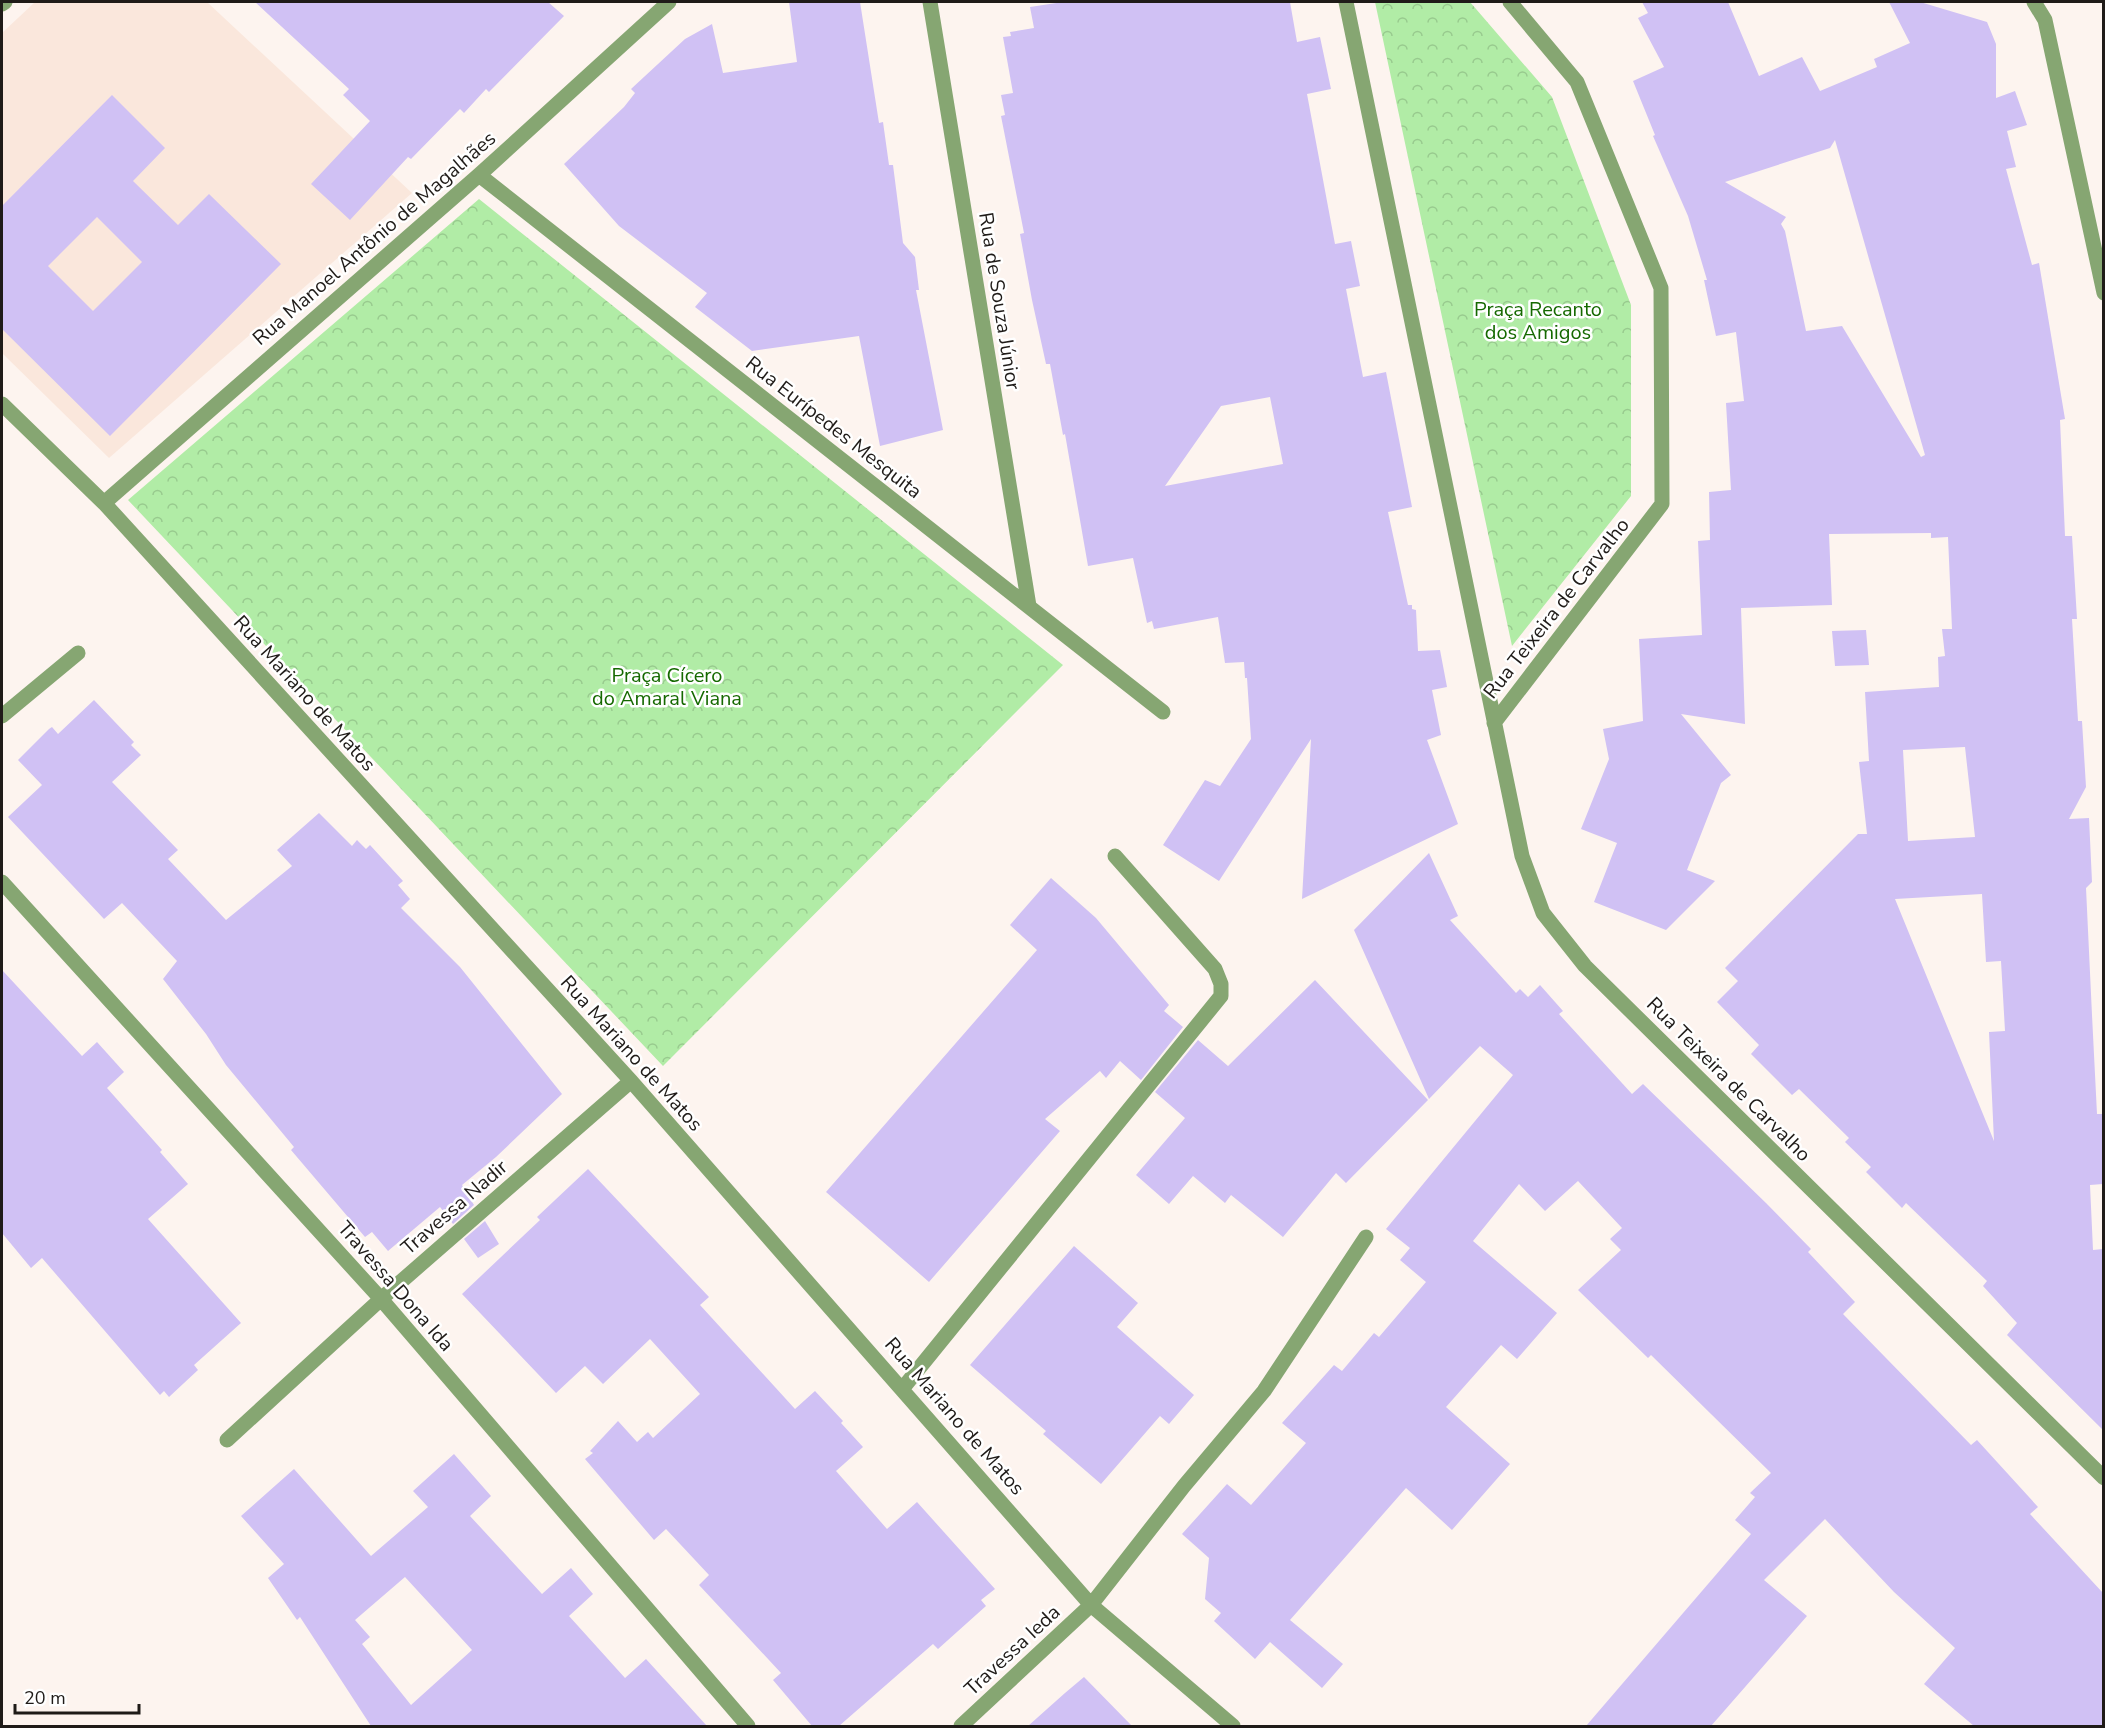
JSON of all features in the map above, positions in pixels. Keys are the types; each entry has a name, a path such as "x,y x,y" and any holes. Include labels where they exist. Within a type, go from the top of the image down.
{"street":[{"name":"Rua Manoel Antônio de Magalhães","path":"104,503 479,175 669,2"},
{"name":"Rua de Souza Júnior","path":"930,2 1029,606"},
{"path":"1346,2 1494,723"},
{"name":"Rua Teixeira de Carvalho","path":"1510,2 1577,82 1661,288 1662,504 1494,723 1522,856 1543,914 1584,966 2103,1478"},
{"path":"2034,2 2044,20 2103,293"},
{"name":"Rua Eurípedes Mesquita","path":"479,175 1164,712"},
{"name":"Rua Mariano de Matos","path":"2,404 104,503 631,1082 903,1388 1091,1605 1233,1726"},
{"path":"2,716 78,653"},
{"path":"903,1388 1221,996 1221,984 1215,969 1115,856"},
{"name":"Travessa Dona Ida","path":"2,882 381,1299 748,1726"},
{"name":"Travessa Nadir","path":"227,1440 381,1299 631,1082"},
{"name":"Travessa Ieda","path":"960,1726 1091,1605 1184,1486 1264,1391 1366,1236"}],"shaded area":[{"path":"35,2 207,2 412,193 109,458 2,353 2,33"}],"green space":[{"name":"Praça Recanto dos Amigos","path":"1375,2 1470,2 1552,97 1631,305 1631,496 1512,646"},
{"name":"Praça Cícero do Amaral Viana","path":"479,199 1063,665 663,1066 128,500"}],"building":[{"path":"255,2 548,2 564,16 489,92 486,89 464,113 460,109 411,159 408,157 350,220 311,184 370,121 343,95 349,89"},
{"path":"789,2 860,2 879,123 883,122 889,165 893,165 903,243 915,257 919,290 916,290 943,430 880,446 859,336 752,351 695,307 707,293 619,226 564,164 624,107 635,93 631,89 685,39 712,24 723,73 797,62"},
{"path":"1063,2 1290,2 1297,42 1320,37 1331,89 1307,94 1335,244 1351,241 1360,286 1346,289 1363,377 1386,372 1412,507 1388,512 1408,605 1412,605 1412,609 1416,610 1418,651 1440,650 1447,687 1432,690 1441,735 1427,740 1458,824 1302,899 1311,739 1219,881 1163,845 1205,780 1220,786 1251,739 1247,678 1245,678 1244,662 1225,663 1218,617 1154,629 1152,621 1147,623 1133,558 1088,566 1065,434 1063,435 1050,364 1046,364 1032,300 1020,234 1024,233 1001,116 1005,115 1001,95 1013,93 1003,37 1011,36 1010,32 1034,28 1030,7","holes":["1270,397 1283,464 1165,486 1221,406"]},
{"path":"1642,2 1728,2 1759,76 1802,57 1820,91 1877,67 1874,59 1910,43 1889,2 1920,2 1987,22 1996,44 1996,98 2015,91 2027,125 2007,131 2016,167 2006,169 2032,265 2039,263 2065,419 2060,420 2065,536 2072,536 2077,619 2072,619 2078,721 2082,721 2086,787 2069,819 2089,818 2092,882 2086,888 2092,1015 2097,1114 2103,1114 2103,1184 2090,1185 2093,1250 2103,1249 2103,1430 2007,1335 2017,1323 1983,1286 1987,1281 1906,1203 1902,1208 1866,1172 1871,1167 1845,1142 1849,1138 1799,1089 1792,1095 1751,1054 1759,1045 1717,1002 1738,981 1725,968 1858,834 1867,834 1859,762 1869,761 1865,692 1939,687 1938,657 1945,656 1942,629 1952,629 1948,537 1931,538 1931,533 1829,534 1832,605 1741,608 1745,724 1681,714 1731,775 1721,783 1687,870 1715,881 1666,930 1594,902 1617,843 1581,829 1609,759 1603,729 1643,721 1639,639 1702,635 1698,541 1710,540 1709,492 1731,490 1726,403 1744,401 1736,332 1716,336 1704,280 1707,280 1688,216 1653,136 1655,135 1633,81 1664,67 1638,18 1648,13","holes":["1835,140 1925,455 1921,457 1842,326 1806,331 1785,231 1781,224 1786,217 1725,182 1830,148","1965,747 1975,837 1908,841 1903,750","1982,894 1986,962 2001,961 2005,1031 1989,1032 1994,1141 1895,899"]},
{"path":"112,95 165,148 133,181 178,225 209,194 281,264 110,436 2,329 2,206","holes":["97,217 142,262 93,311 48,266"]},
{"path":"1866,630 1869,665 1835,666 1832,631"},
{"path":"94,700 134,742 131,745 141,755 112,782 178,850 168,859 226,920 292,866 277,850 319,813 352,846 357,840 366,849 370,845 403,881 398,885 410,899 401,908 460,967 562,1094 496,1157 462,1185 474,1205 453,1224 440,1207 388,1251 372,1232 365,1237 291,1150 294,1147 226,1065 206,1034 163,979 177,961 122,903 104,919 8,817 42,785 18,760 49,729 52,727 58,734"},
{"path":"1429,853 1458,916 1450,920 1516,993 1520,989 1528,997 1540,985 1563,1011 1559,1014 1632,1094 1643,1084 1766,1203 1811,1249 1808,1252 1855,1302 1843,1314 1971,1445 1977,1440 2038,1507 2030,1514 2103,1593 2103,1726 1974,1726 1924,1684 1955,1648 1894,1592 1825,1519 1764,1580 1807,1616 1711,1726 1586,1726 1751,1534 1735,1520 1755,1497 1750,1493 1771,1473 1651,1355 1648,1358 1578,1290 1621,1250 1610,1239 1622,1228 1578,1181 1545,1211 1519,1184 1473,1241 1557,1313 1517,1359 1501,1345 1446,1407 1510,1464 1452,1530 1406,1488 1290,1620 1343,1664 1322,1688 1270,1642 1255,1659 1214,1621 1221,1613 1205,1599 1209,1558 1182,1534 1227,1484 1251,1505 1306,1443 1282,1423 1334,1365 1342,1371 1374,1333 1379,1337 1426,1282 1400,1260 1410,1248 1386,1229 1513,1075 1480,1046 1429,1099 1354,930"},
{"path":"1051,878 1096,918 1169,1005 1164,1011 1183,1027 1141,1080 1120,1061 1106,1078 1100,1071 1045,1119 1060,1131 929,1282 826,1192 1037,950 1010,925"},
{"path":"2,970 82,1056 97,1042 124,1072 107,1088 162,1150 160,1152 188,1184 148,1219 241,1323 194,1365 198,1370 169,1397 164,1391 160,1395 42,1258 31,1268 2,1233"},
{"path":"1315,980 1428,1100 1346,1183 1336,1173 1283,1237 1231,1195 1225,1203 1193,1176 1169,1204 1136,1175 1185,1118 1155,1092 1198,1040 1228,1066"},
{"path":"588,1169 709,1297 700,1305 795,1409 815,1391 843,1421 841,1423 863,1447 836,1471 887,1529 917,1502 995,1589 981,1600 986,1606 938,1649 933,1644 839,1726 812,1726 773,1680 781,1673 699,1585 709,1575 666,1529 654,1540 585,1459 593,1453 590,1451 618,1421 637,1442 648,1432 653,1438 700,1394 650,1339 603,1384 585,1366 556,1393 462,1294 540,1220 537,1217"},
{"path":"485,1221 499,1244 478,1258 464,1239"},
{"path":"1074,1246 1138,1303 1117,1327 1194,1395 1169,1424 1160,1416 1101,1484 1043,1434 1046,1431 970,1365"},
{"path":"454,1454 491,1496 470,1516 542,1594 571,1568 593,1594 569,1616 625,1678 646,1659 707,1726 371,1726 300,1617 297,1620 268,1578 284,1564 241,1516 294,1469 371,1556 428,1507 413,1491","holes":["405,1577 472,1650 411,1705 362,1644 370,1637 355,1620"]},
{"path":"1084,1677 1132,1726 1028,1726 1065,1693"}]}
